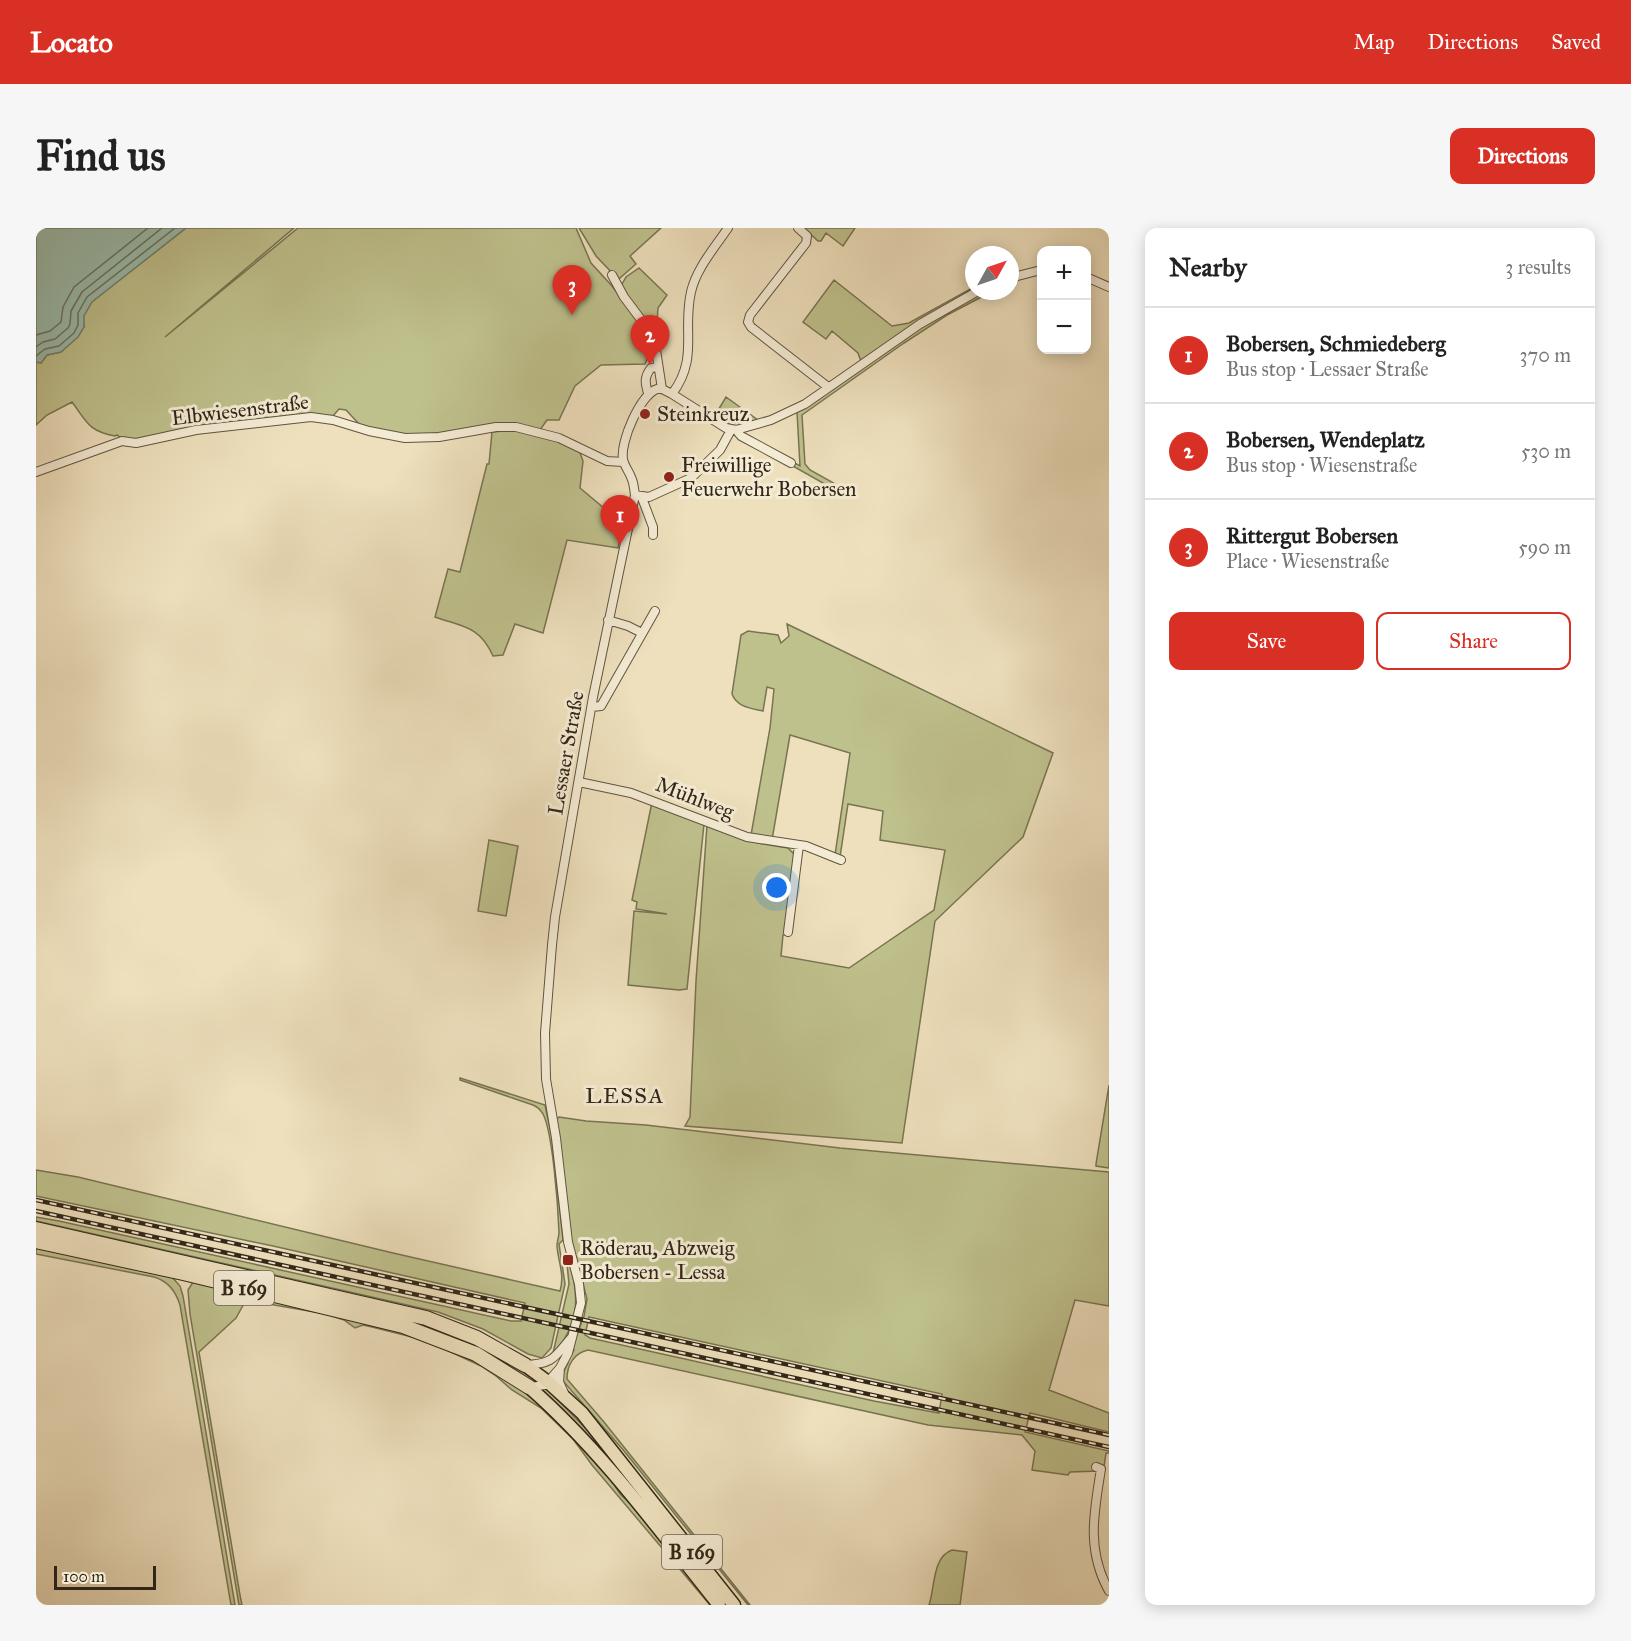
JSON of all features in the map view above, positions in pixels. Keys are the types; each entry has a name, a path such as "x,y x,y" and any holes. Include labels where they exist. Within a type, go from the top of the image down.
{"highway":[{"name":"B 169","path":"36,1229 426,1318 477,1338 525,1365"},
{"name":"B 169","path":"36,1241 183,1273 403,1326 476,1354 529,1387"}],"main road":[{"name":"B 169","path":"525,1365 548,1382 582,1413 734,1605"},
{"name":"B 169","path":"529,1387 562,1416 597,1453 720,1605"}],"street":[{"path":"672,394 687,369 691,291 728,228"},
{"path":"798,228 807,236 806,243 750,315 748,322 751,327 828,387"},
{"path":"1019,276 1037,271"},
{"path":"612,275 624,297 654,337 659,389"},
{"path":"1091,279 1109,286"},
{"path":"638,497 649,497 695,475 720,450 734,430 782,417 898,338 965,298"},
{"path":"648,393 646,374 651,368 658,367"},
{"path":"652,535 653,527 623,462 629,430 648,393 659,389 672,394 719,425 734,430 791,463"},
{"name":"Elbwiesenstraße","path":"36,472 123,441 136,443 196,430 303,417 333,420 369,431 405,438 439,436 496,427 516,427 559,438 607,461 623,462"},
{"name":"Lessaer Straße","path":"560,1368 568,1353 580,1312 580,1293 568,1242 556,1138 546,1079 546,1015 555,917 592,707 608,620 638,497"},
{"path":"592,707 601,706 655,611"},
{"path":"608,620 642,633"},
{"name":"Mühlweg","path":"579,782 631,793 747,837 799,845 842,860"},
{"path":"788,932 799,845"},
{"path":"525,1365 546,1363 556,1357 572,1337"},
{"path":"529,1387 539,1387 548,1382 560,1368"},
{"path":"560,1368 559,1382 566,1398"},
{"path":"1096,1467 1101,1468 1093,1518 1093,1538 1100,1571 1109,1591"}],"green space":[{"path":"186,228 294,228 165,337 298,228 576,228 591,263 612,286 649,337 649,354 645,364 601,365 575,386 559,420 547,420 540,430 517,426 406,436 360,425 346,410 339,409 332,417 132,441 93,428 72,402 47,415 36,425 36,362 41,363 47,355 61,352 84,327 83,316 91,302"},
{"path":"579,228 661,228 630,256 636,264 617,278 596,256"},
{"path":"804,228 855,228 843,246 826,233 821,241 818,241"},
{"path":"639,268 667,295 658,308 657,323 647,325 621,286 626,277"},
{"path":"834,280 892,326 909,323 965,292 965,295 923,318 863,360 832,331 826,339 803,322"},
{"path":"970,300 976,300 947,315 904,343 802,415 805,464 810,470 839,486 837,491 791,465 793,462 800,466 797,412 905,337"},
{"path":"726,397 758,420 731,424 714,417"},
{"path":"518,430 548,437 579,450 583,461 580,488 623,524 618,548 567,540 543,633 515,624 503,655 493,656 488,646 476,633 435,617 448,569 460,572 487,464 489,464 492,432"},
{"path":"787,624 1053,753 1023,837 935,921 902,1143 685,1126 690,1117 696,981 707,825 758,843 788,848 796,856 786,935 783,935 781,956 849,968 934,910 945,850 880,840 883,811 848,804 840,857 835,855 850,753 790,735 772,840 751,835 770,728 774,689 767,687 763,711 744,706 734,698 732,694 741,635 748,631 778,635 781,643 789,636"},
{"path":"652,802 704,824 687,989 628,985 634,911 667,914 636,909 637,902 632,900"},
{"path":"489,840 518,846 506,916 478,911"},
{"path":"460,1078 545,1105 552,1138 563,1240 559,1244 565,1284 551,1348 542,1358 528,1354 483,1329 438,1312 36,1221 36,1217 59,1221 511,1321 521,1321 525,1303 273,1246 36,1196 36,1170 78,1177 560,1291 562,1279 557,1246 559,1232 556,1189 550,1137 543,1114 533,1105 460,1080"},
{"path":"1109,1085 1109,1168 1096,1166 1096,1164"},
{"path":"559,1117 646,1125 840,1148 1109,1172 1109,1306 1075,1300 1049,1390 1109,1413 1109,1432 1030,1413 1025,1432 1109,1451 1106,1453 1104,1467 1099,1471 1070,1472 1068,1475 1032,1470 1035,1451 1022,1435 928,1425 588,1350 579,1354 570,1364 567,1379 750,1605 748,1605 624,1451 563,1381 563,1373 568,1363 566,1362 574,1350 572,1348 584,1316 587,1299 573,1252 556,1120","holes":["589,1317 942,1394 939,1413 874,1401 590,1338 585,1335"]},
{"path":"36,1233 407,1319 459,1336 523,1371 535,1381 532,1382 491,1355 471,1345 425,1328"},
{"path":"36,1243 172,1277 180,1286 235,1605 231,1605 180,1305 176,1296 167,1284 154,1277 36,1254"},
{"path":"567,1264 570,1264 573,1277 575,1311 568,1332 555,1354 553,1353 569,1284"},
{"path":"193,1282 389,1326 461,1352 522,1389 543,1405 602,1467 621,1495 636,1509 714,1605 710,1605 592,1465 573,1439 541,1408 512,1390 481,1366 420,1339 363,1325 355,1328 344,1320 326,1314 246,1300 236,1318 199,1352 242,1605 239,1605 190,1314 188,1290"},
{"path":"546,1388 591,1434 728,1605 725,1605 592,1441 539,1391"},
{"path":"952,1550 967,1552 960,1605 929,1605 938,1566 941,1559"}],"water":[{"path":"36,228 186,228 92,302 84,316 84,327 78,337 61,352 47,355 41,363 36,362"}],"railway":[{"path":"36,1200 1109,1435"},
{"path":"36,1211 1109,1447"}],"place":[{"name":"Rittergut Bobersen","path":"572,315"},
{"name":"Bobersen, Wendeplatz","path":"650,365"},
{"name":"Steinkreuz","path":"645,414"},
{"name":"Freiwillige Feuerwehr Bobersen","path":"669,477"},
{"name":"Bobersen, Schmiedeberg","path":"620,545"},
{"name":"Röderau, Abzweig Bobersen - Lessa","path":"568,1260"}],"district":[{"name":"LESSA","path":"625,1095"}]}
